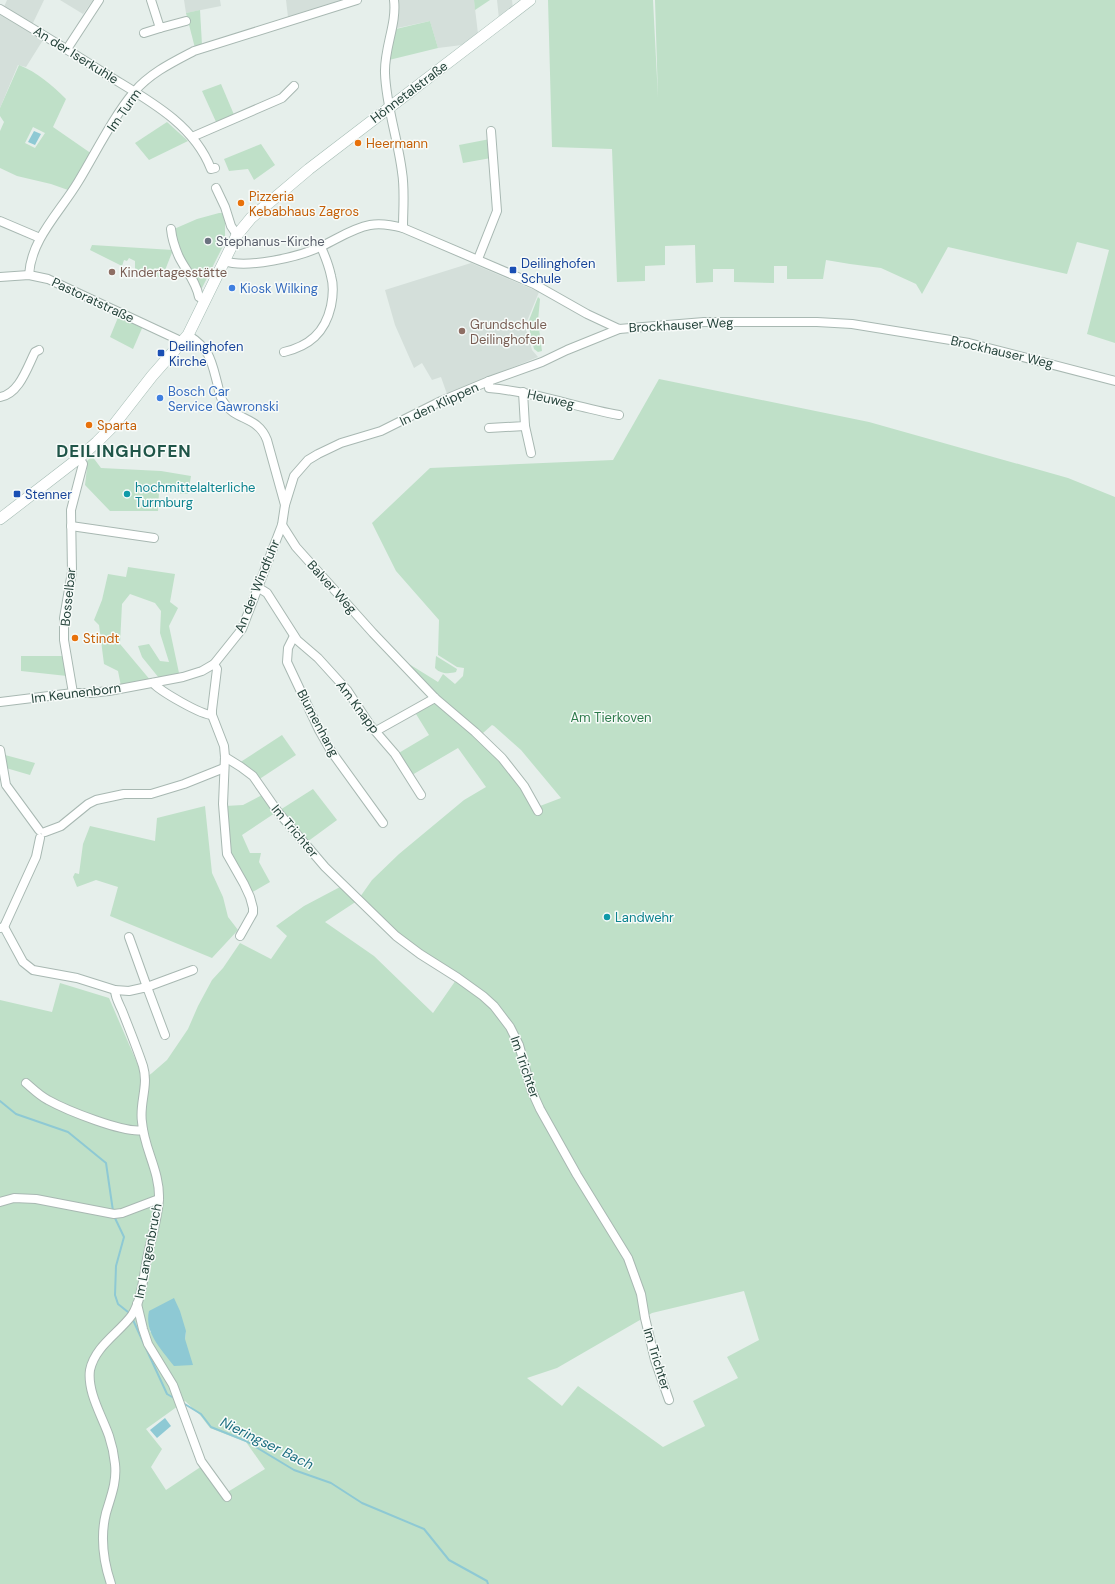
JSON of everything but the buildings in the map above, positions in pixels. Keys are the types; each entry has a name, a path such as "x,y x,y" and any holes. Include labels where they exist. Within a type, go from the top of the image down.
{"main road":[{"name":"Hönnetalstraße","path":"0,519 79,458 113,426 152,376 185,339 237,235 251,218 286,188 390,106 530,0"}],"street":[{"path":"67,49 99,0"},
{"path":"151,0 160,28"},
{"name":"Im Turm","path":"29,275 29,263 47,225 70,196 134,92 148,79 169,64 194,51 357,0"},
{"path":"394,0 395,10 387,48 385,71 403,176 403,228"},
{"name":"An der Iserkuhle","path":"0,9 67,49 168,114 192,137 207,159 211,169 215,168"},
{"path":"144,33 186,21"},
{"path":"192,137 282,98 294,86"},
{"path":"478,259 497,211 491,131"},
{"path":"216,188 225,207 231,226 237,235"},
{"path":"0,222 40,238"},
{"name":"Brockhauser Weg","path":"224,261 231,264 271,261 308,252 321,247 351,231 368,225 379,224 403,228 478,259 545,290 587,314 618,329 704,322 840,323 968,342 1115,381"},
{"path":"171,229 173,241 179,257 196,286 199,297 205,300"},
{"path":"284,352 296,349 316,336 328,318 332,298 332,282 329,268 321,247"},
{"name":"Pastoratstraße","path":"0,277 29,275 48,279 185,339"},
{"name":"In den Klippen","path":"285,505 294,476 308,460 318,454 341,443 381,431 441,401 489,381 542,362 618,329"},
{"path":"185,339 198,342 208,351 224,403 232,411 259,426 263,430 285,505 282,525"},
{"path":"0,397 5,396 14,390 36,352 40,350"},
{"name":"Heuweg","path":"489,381 489,388 523,392 619,415"},
{"path":"523,392 525,426 531,453"},
{"path":"489,428 525,426"},
{"name":"Bosselbar","path":"73,692 64,628 64,618 72,572 71,510 82,464 79,458"},
{"name":"An der Windfuhr","path":"182,677 202,671 214,664 242,628 259,588 282,525"},
{"name":"Balver Weg","path":"282,525 296,547 373,633 435,698 475,732 502,758 524,786 538,811"},
{"path":"71,526 154,538"},
{"name":"Am Knapp","path":"259,588 267,594 294,636 345,687 370,725 395,754 421,795"},
{"name":"Blumenhang","path":"294,636 288,648 287,662 319,730 331,751 383,823"},
{"path":"214,664 216,669 212,715 224,746 225,757 222,804 227,854 244,884 253,908 253,912 240,936"},
{"name":"Im Keunenborn","path":"0,702 73,692 90,693 182,677"},
{"path":"153,683 157,688 192,708 205,714 212,715"},
{"path":"376,731 435,698"},
{"path":"0,750 2,774 6,785 42,833"},
{"name":"Im Trichter","path":"225,757 241,766 253,776 278,812 325,867 396,936 483,996 494,1006 510,1027 519,1045 531,1089 540,1109 577,1175 628,1258 641,1294 655,1360 669,1400"},
{"path":"42,833 61,826 88,804 96,800 124,794 151,794 184,784 224,768"},
{"path":"42,833 36,857 2,928 23,962 33,970 77,978 115,990 129,991 147,987 193,970"},
{"path":"129,937 165,1035"},
{"name":"Im Langenbruch","path":"111,1584 106,1571 103,1552 103,1533 107,1512 114,1489 115,1465 109,1436 92,1391 90,1369 97,1354 126,1322 137,1304 159,1199 157,1173 143,1130 141,1113 146,1089 145,1074 123,1012 115,995 115,990"},
{"path":"26,1083 48,1100 70,1110 127,1131 143,1130"},
{"path":"0,1202 14,1198 36,1199 114,1214 159,1199"},
{"name":"Im Langenbruch","path":"137,1304 148,1344 176,1392 202,1461 227,1497"}],"shaded area":[{"path":"7,0 44,0 32,25 3,9"},
{"path":"60,0 93,0 83,14"},
{"path":"184,0 220,0 221,6 186,13"},
{"path":"286,0 346,0 288,17"},
{"path":"396,0 474,0 478,34 462,45 438,48 430,21 393,29"},
{"path":"497,0 512,0 513,9 499,19"},
{"path":"0,14 43,40 26,67 18,65 0,108"},
{"name":"Grundschule Deilinghofen","path":"471,263 539,292 525,326 532,350 538,357 447,394 441,377 432,380 422,363 414,368 395,325 385,290"}],"green space":[{"path":"474,0 490,0 475,10"},
{"path":"548,0 653,0 658,98 655,0 1115,0 1115,343 1087,334 1109,250 1077,242 1067,274 948,247 922,294 916,284 881,268 826,260 823,279 787,279 787,266 774,266 774,283 734,282 734,269 713,269 713,282 696,283 695,245 665,246 665,265 645,266 645,281 617,282 612,149 552,147"},
{"path":"200,10 202,45 195,48 186,13"},
{"path":"430,21 438,48 389,60 396,29"},
{"path":"19,65 44,79 66,99 53,127 92,154 68,190 51,184 17,176 0,168 0,131 4,122 0,116 0,108","holes":["33,127 45,133 35,148 25,143"]},
{"path":"221,84 235,117 217,124 202,91"},
{"path":"167,122 188,141 149,160 135,143"},
{"path":"490,139 491,158 463,163 459,145"},
{"path":"261,144 275,165 254,180 248,169 229,171 224,159"},
{"path":"219,213 225,213 225,242 202,288 198,285 183,259 176,241 174,229 197,219"},
{"path":"92,245 173,250 162,278 135,270 135,261 129,258 127,261 124,260 122,266 90,250"},
{"path":"538,297 540,299 538,321 542,351 538,352 534,349 528,323"},
{"path":"119,315 143,326 133,349 110,337"},
{"name":"Am Tierkoven","path":"659,379 869,422 1068,478 1115,497 1115,1584 0,1584 0,1000 52,1012 60,983 109,998 144,1079 167,1060 188,1029 212,980 223,968 240,943 271,959 287,936 276,926 304,906 340,887 357,901 325,922 374,956 433,1013 456,980 396,940 360,897 372,880 399,854 464,800 486,787 458,748 412,775 397,754 429,735 416,714 435,700 524,779 540,806 561,798 521,750 494,726 492,725 483,733 436,696 408,666 409,664 438,682 443,674 455,684 463,676 464,668 457,667 438,655 439,620 396,571 372,523 430,468 613,460","holes":["744,1291 759,1340 727,1357 738,1378 693,1401 705,1426 663,1447 578,1386 562,1406 527,1378 557,1368 652,1313","149,1311 186,1331 185,1339 150,1332","185,1401 200,1415 210,1428 246,1442 265,1469 226,1493 205,1464 166,1490 151,1467 162,1449 146,1429"]},
{"path":"92,456 101,468 161,471 191,476 188,494 159,492 158,511 110,511 85,485 87,468 86,462"},
{"path":"128,567 175,574 170,602 178,608 169,626 179,673 159,678 142,657 138,646 149,644 160,661 169,662 160,633 161,611 155,603 130,594 122,604 120,644 151,681 121,686 118,671 104,664 99,625 94,620 102,600 108,574 126,577"},
{"path":"21,656 64,656 67,676 21,671"},
{"path":"436,656 457,669 456,672 445,673 437,670 435,668"},
{"path":"282,735 296,755 258,780 239,763"},
{"path":"5,755 35,763 30,775 6,768"},
{"path":"313,789 337,820 307,842 280,810"},
{"path":"262,795 275,813 242,835 250,853 261,853 259,862 270,882 251,893 229,854 225,806 243,805"},
{"path":"205,806 212,873 223,897 228,917 238,930 212,958 110,916 118,887 96,880 77,887 73,877 75,873 79,874 83,844 90,826 155,841 157,818"}],"water":[{"path":"34,131 41,134 35,145 28,142"},
{"path":"174,1298 186,1331 185,1339 193,1365 174,1366 155,1341 149,1327 149,1311"},
{"path":"165,1418 171,1426 157,1438 150,1430"}],"waterway":[{"name":"Nieringser Bach","path":"0,1101 16,1114 68,1132 106,1163 113,1211"},
{"name":"Nieringser Bach","path":"114,1216 124,1237 116,1266 115,1295 118,1304 128,1312"},
{"name":"Nieringser Bach","path":"133,1320 167,1394 174,1398"},
{"name":"Nieringser Bach","path":"183,1403 201,1414 211,1427 246,1441 294,1470 331,1483 362,1503 424,1529 449,1560 487,1581 488,1584"}],"place":[{"name":"Heermann","path":"358,143"},
{"name":"Pizzeria Kebabhaus Zagros","path":"241,203"},
{"name":"Stephanus-Kirche","path":"208,241"},
{"name":"Deilinghofen Schule","path":"513,270"},
{"name":"Kindertagesstätte","path":"112,272"},
{"name":"Kiosk Wilking","path":"232,288"},
{"name":"Grundschule Deilinghofen","path":"462,331"},
{"name":"Deilinghofen Kirche","path":"161,353"},
{"name":"Bosch Car Service Gawronski","path":"160,398"},
{"name":"Sparta","path":"89,425"},
{"name":"Stenner","path":"17,494"},
{"name":"hochmittelalterliche Turmburg","path":"127,494"},
{"name":"Stindt","path":"75,638"},
{"name":"Landwehr","path":"607,917"}],"district":[{"name":"DEILINGHOFEN","path":"124,451"}]}
